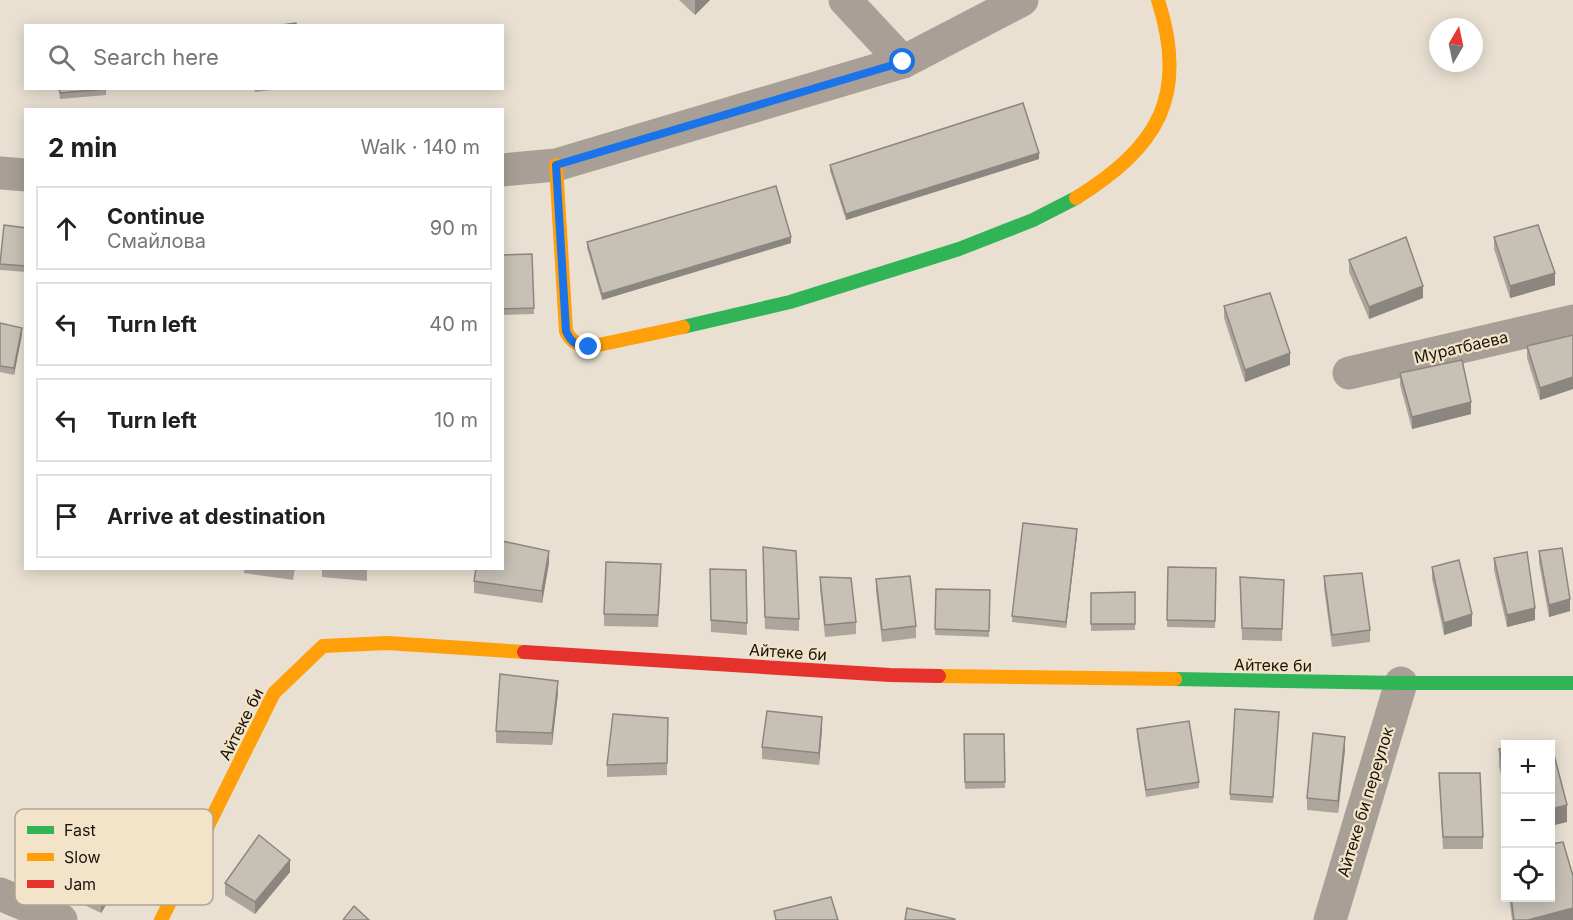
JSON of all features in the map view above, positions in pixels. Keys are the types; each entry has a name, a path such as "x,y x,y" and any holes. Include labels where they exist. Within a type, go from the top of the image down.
{"street":[{"path":"845,0 903,62"},
{"path":"504,170 556,165 903,62 1022,0"},
{"path":"556,165 566,331 577,345 589,347 776,306 971,246 1062,206 1104,179 1131,157 1150,134 1163,109 1170,78 1170,49 1164,16 1158,0"},
{"path":"0,173 24,175"},
{"name":"Муратбаева","path":"1349,373 1573,321"},
{"name":"Айтеке би","path":"213,816 274,693 323,646 387,643 890,675 1401,683 1572,689"},
{"name":"Айтеке би переулок","path":"1330,920 1401,683"},
{"path":"0,894 15,900"},
{"path":"26,905 61,920"},
{"name":"Айтеке би","path":"161,920 168,905"}],"building":[{"path":"59,90 94,90 60,93"},
{"path":"1023,103 1039,153 846,214 830,165"},
{"path":"776,186 791,237 602,294 587,242"},
{"path":"4,225 24,228 24,266 0,264"},
{"path":"1538,225 1555,273 1510,286 1494,237"},
{"path":"1406,237 1423,286 1369,307 1349,260"},
{"path":"532,254 534,308 504,309 504,255"},
{"path":"1270,293 1290,353 1245,370 1224,306"},
{"path":"0,323 22,328 14,368 0,366"},
{"path":"1573,335 1573,377 1540,388 1527,346"},
{"path":"1462,360 1471,402 1412,417 1400,373"},
{"path":"1023,523 1077,529 1066,622 1012,616"},
{"path":"504,541 549,551 542,591 474,581 476,570 504,570"},
{"path":"763,547 796,551 799,619 765,617"},
{"path":"1562,548 1570,599 1549,605 1539,551"},
{"path":"1527,552 1535,608 1507,615 1494,558"},
{"path":"1459,560 1472,614 1444,623 1432,567"},
{"path":"606,562 661,564 658,615 604,614"},
{"path":"1168,567 1216,568 1215,621 1167,620"},
{"path":"710,569 746,570 747,623 711,620"},
{"path":"1362,573 1370,630 1332,635 1324,576"},
{"path":"910,576 916,626 882,630 876,579"},
{"path":"820,577 851,578 856,622 825,625"},
{"path":"1240,577 1284,580 1282,629 1242,628"},
{"path":"936,589 990,590 989,631 935,629"},
{"path":"1135,592 1135,624 1091,624 1091,593"},
{"path":"500,674 558,681 552,733 496,731"},
{"path":"1235,709 1279,712 1273,797 1230,794"},
{"path":"767,711 822,717 819,753 762,747"},
{"path":"613,714 668,718 667,763 607,765"},
{"path":"1189,721 1199,782 1146,790 1137,729"},
{"path":"1313,733 1345,737 1338,801 1307,798"},
{"path":"964,734 1004,734 1005,782 965,782"},
{"path":"1555,758 1567,805 1555,808"},
{"path":"1439,773 1480,773 1483,837 1443,837"},
{"path":"259,835 290,860 255,902 225,883"},
{"path":"1563,842 1573,876 1573,908 1528,920 1514,920 1512,902 1555,902 1555,843"},
{"path":"831,897 838,920 776,920 774,911"},
{"path":"354,906 369,920 343,920"},
{"path":"907,908 955,919 955,920 905,920"}],"traffic: fast":[{"path":"683,327 790,302 959,249 1033,220 1076,198"},
{"path":"1175,679 1573,683"}],"traffic: slow":[{"path":"1076,198 1128,159 1146,138 1159,116 1167,91 1170,64 1167,34 1158,0"},
{"path":"556,165 566,331 570,338 578,344 589,347 683,327"},
{"path":"213,816 274,693 323,646 387,643 524,652"},
{"path":"939,676 1175,679"},
{"path":"161,920 168,905"}],"traffic: jam":[{"path":"524,652 890,675 939,676"}],"route":[{"path":"589,347 577,345 566,331 556,165 903,62"}]}
